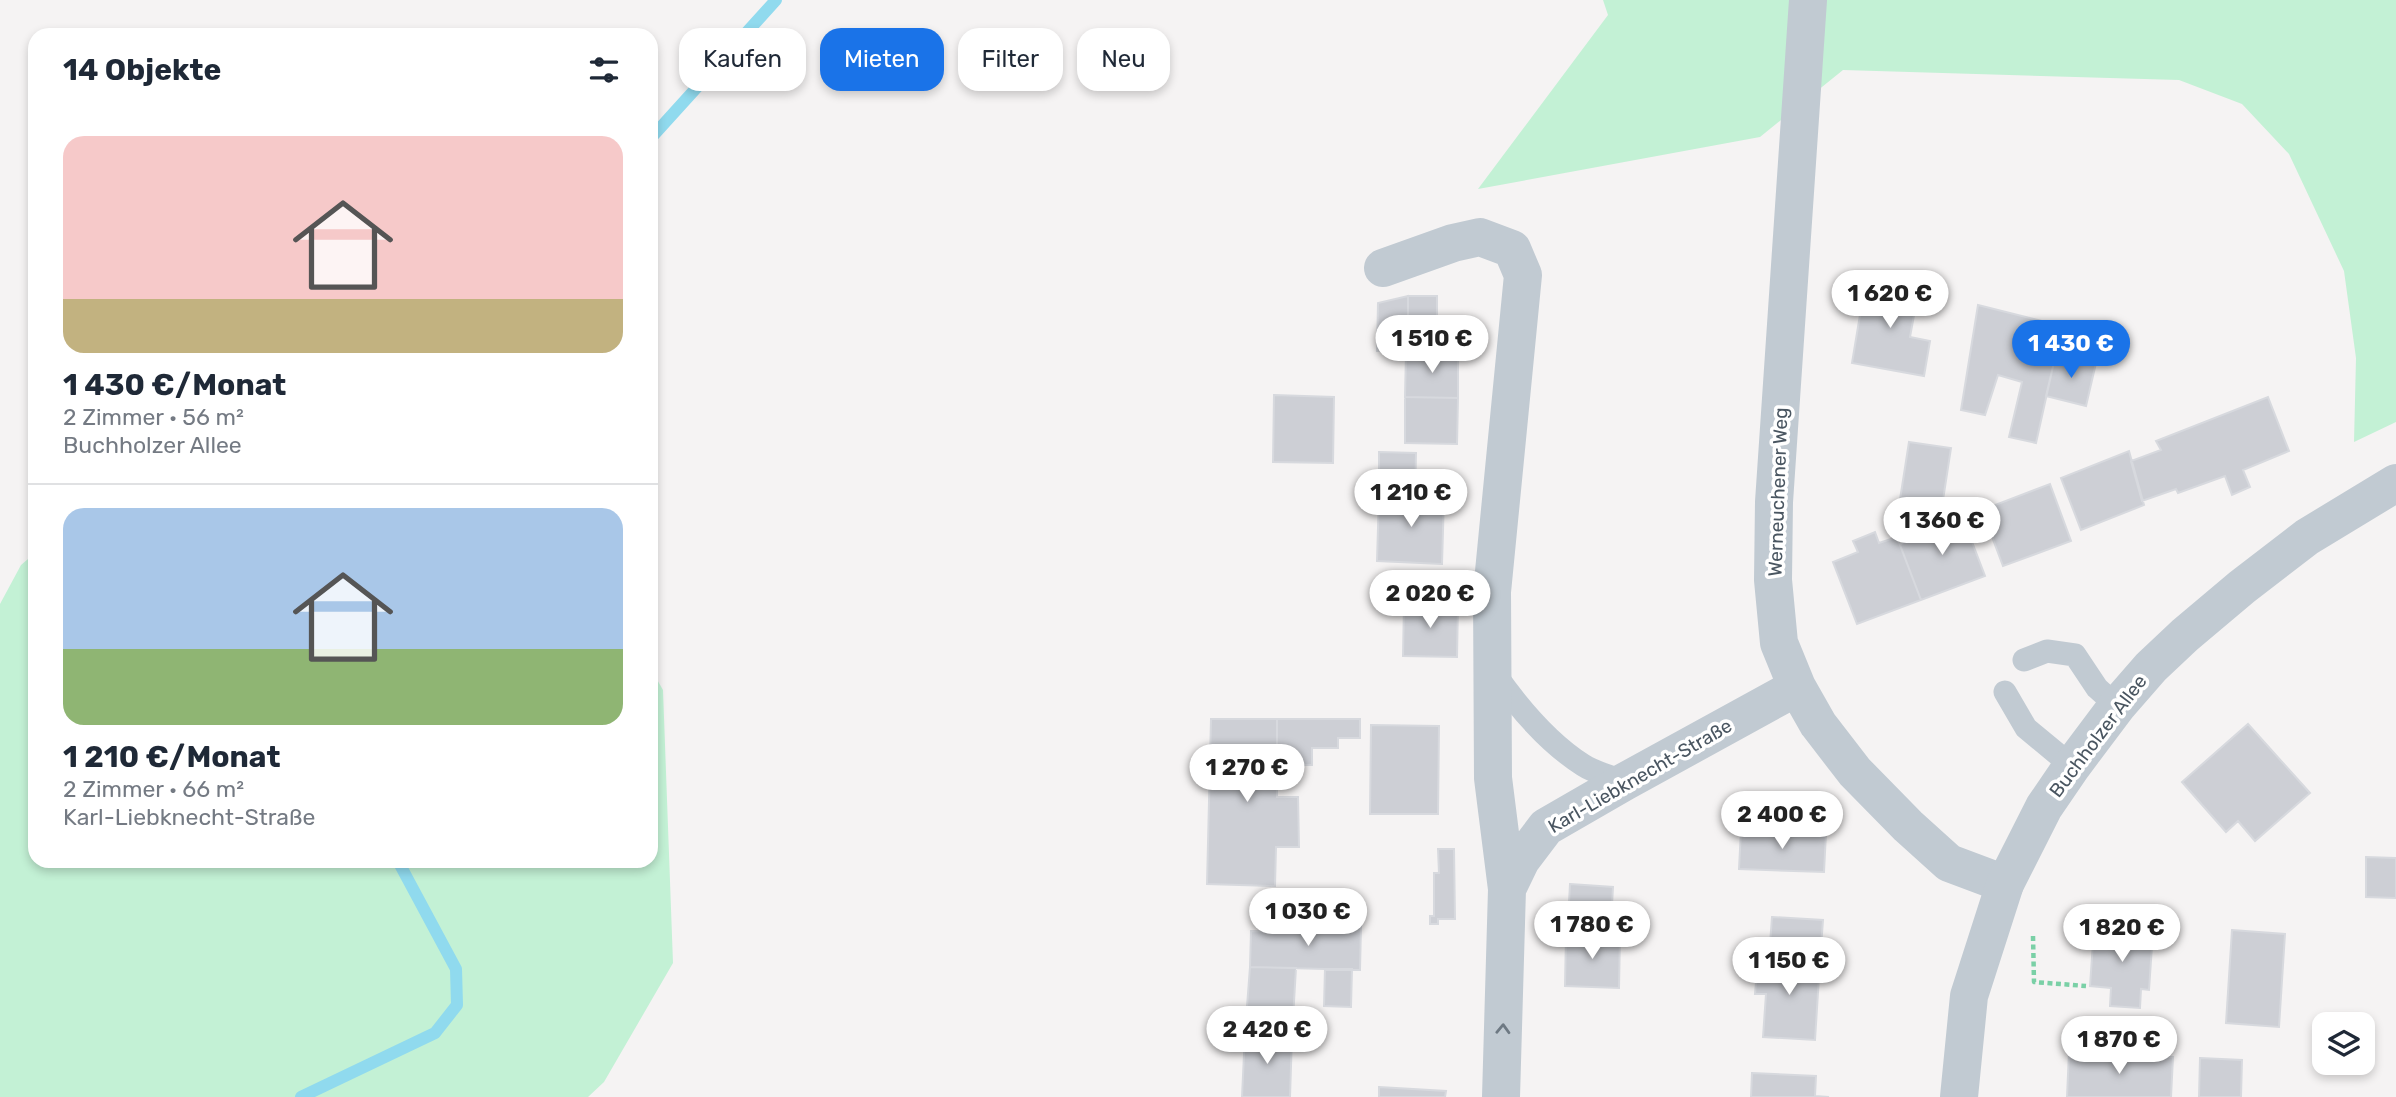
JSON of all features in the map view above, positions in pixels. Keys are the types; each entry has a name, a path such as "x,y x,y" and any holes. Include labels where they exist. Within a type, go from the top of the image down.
{"street":[{"name":"Werneuchener Weg","path":"1808,0 1774,502 1773,580 1779,643 1797,687 1818,724 1855,772 1949,863 2005,884"},
{"name":"Karl-Liebknecht-Straße","path":"1383,268 1453,243 1480,237 1512,249 1523,275 1492,592 1493,778 1507,889 1501,1097"},
{"name":"Buchholzer Allee","path":"1959,1097 1969,996 2005,884 2044,807 2072,766 2151,667 2242,587 2308,537 2396,483"},
{"name":"Karl-Liebknecht-Straße","path":"1507,889 1521,860 1546,827 1797,687"}],"lane":[{"path":"2024,660 2047,651 2076,655 2097,688 2118,706"},
{"path":"1492,670 1515,702 1545,734 1584,766 1624,782"},
{"path":"2005,692 2026,728 2072,766"}],"path":[{"path":"2033,931 2034,982 2086,986"}],"green space":[{"path":"1603,0 2396,0 2396,422 2354,442 2356,358 2344,271 2289,154 2242,104 2179,80 1843,70 1760,137 1478,189 1608,15"},
{"path":"28,559 28,868 658,868 658,681 663,690 673,963 604,1082 588,1097 0,1097 0,604 21,565"}],"building":[{"path":"1866,279 1919,288 1910,337 1930,341 1924,376 1852,363"},
{"path":"1408,296 1408,350 1377,351 1378,303"},
{"path":"1408,296 1437,296 1437,320 1408,320"},
{"path":"1978,305 2062,326 2036,443 2009,437 2022,382 1998,375 1985,415 1961,410"},
{"path":"1406,352 1458,353 1458,398 1405,397"},
{"path":"2056,354 2096,363 2086,406 2046,396"},
{"path":"1274,395 1334,397 1333,463 1273,462"},
{"path":"1405,397 1458,398 1457,444 1405,443"},
{"path":"2268,397 2289,451 2243,470 2250,487 2232,495 2225,476 2178,493 2176,489 2142,501 2131,461 2161,450 2156,441"},
{"path":"1909,442 1951,448 1941,513 1899,506"},
{"path":"2129,451 2144,505 2081,530 2061,478"},
{"path":"1379,452 1416,453 1415,497 1379,495"},
{"path":"2050,484 2071,541 2003,566 1982,510"},
{"path":"1379,495 1444,497 1442,564 1377,561"},
{"path":"1961,513 1985,576 1921,600 1900,545 1920,529"},
{"path":"1875,532 1879,543 1897,537 1921,600 1857,624 1833,562 1858,552 1853,541"},
{"path":"1404,603 1458,604 1457,657 1403,656"},
{"path":"1211,719 1277,719 1277,797 1298,797 1299,847 1276,847 1275,886 1207,884"},
{"path":"1277,719 1360,719 1360,738 1338,738 1338,748 1312,748 1312,765 1277,765"},
{"path":"2248,724 2310,793 2255,841 2238,821 2226,832 2182,782"},
{"path":"1371,725 1439,726 1438,814 1370,814"},
{"path":"1741,830 1826,833 1824,872 1739,869"},
{"path":"1438,849 1454,849 1455,919 1438,919 1438,924 1430,924 1430,916 1434,916 1434,873 1439,873"},
{"path":"2366,857 2396,858 2396,898 2366,897"},
{"path":"1570,884 1613,887 1611,923 1568,921"},
{"path":"1772,917 1823,920 1820,961 1769,958"},
{"path":"1321,925 1361,926 1360,970 1250,967 1251,931 1298,932 1298,927 1321,928"},
{"path":"2094,928 2153,931 2149,990 2141,989 2140,1008 2110,1006 2111,988 2090,986"},
{"path":"2232,930 2285,934 2279,1027 2226,1023"},
{"path":"1566,934 1620,936 1619,988 1565,986"},
{"path":"1758,957 1820,961 1815,1040 1763,1037 1766,994 1755,994"},
{"path":"1250,967 1296,968 1292,1035 1245,1033"},
{"path":"1325,969 1352,969 1351,1007 1324,1006"},
{"path":"1245,1033 1292,1035 1290,1097 1242,1097"},
{"path":"2069,1052 2173,1057 2171,1097 2067,1097"},
{"path":"2200,1058 2242,1060 2241,1097 2199,1097"},
{"path":"1752,1073 1816,1076 1815,1096 1829,1097 1751,1097"},
{"path":"1379,1087 1446,1091 1445,1097 1379,1097"}],"waterway":[{"path":"658,130 776,0"},
{"path":"301,1097 435,1033 457,1005 456,969 402,868"}]}
